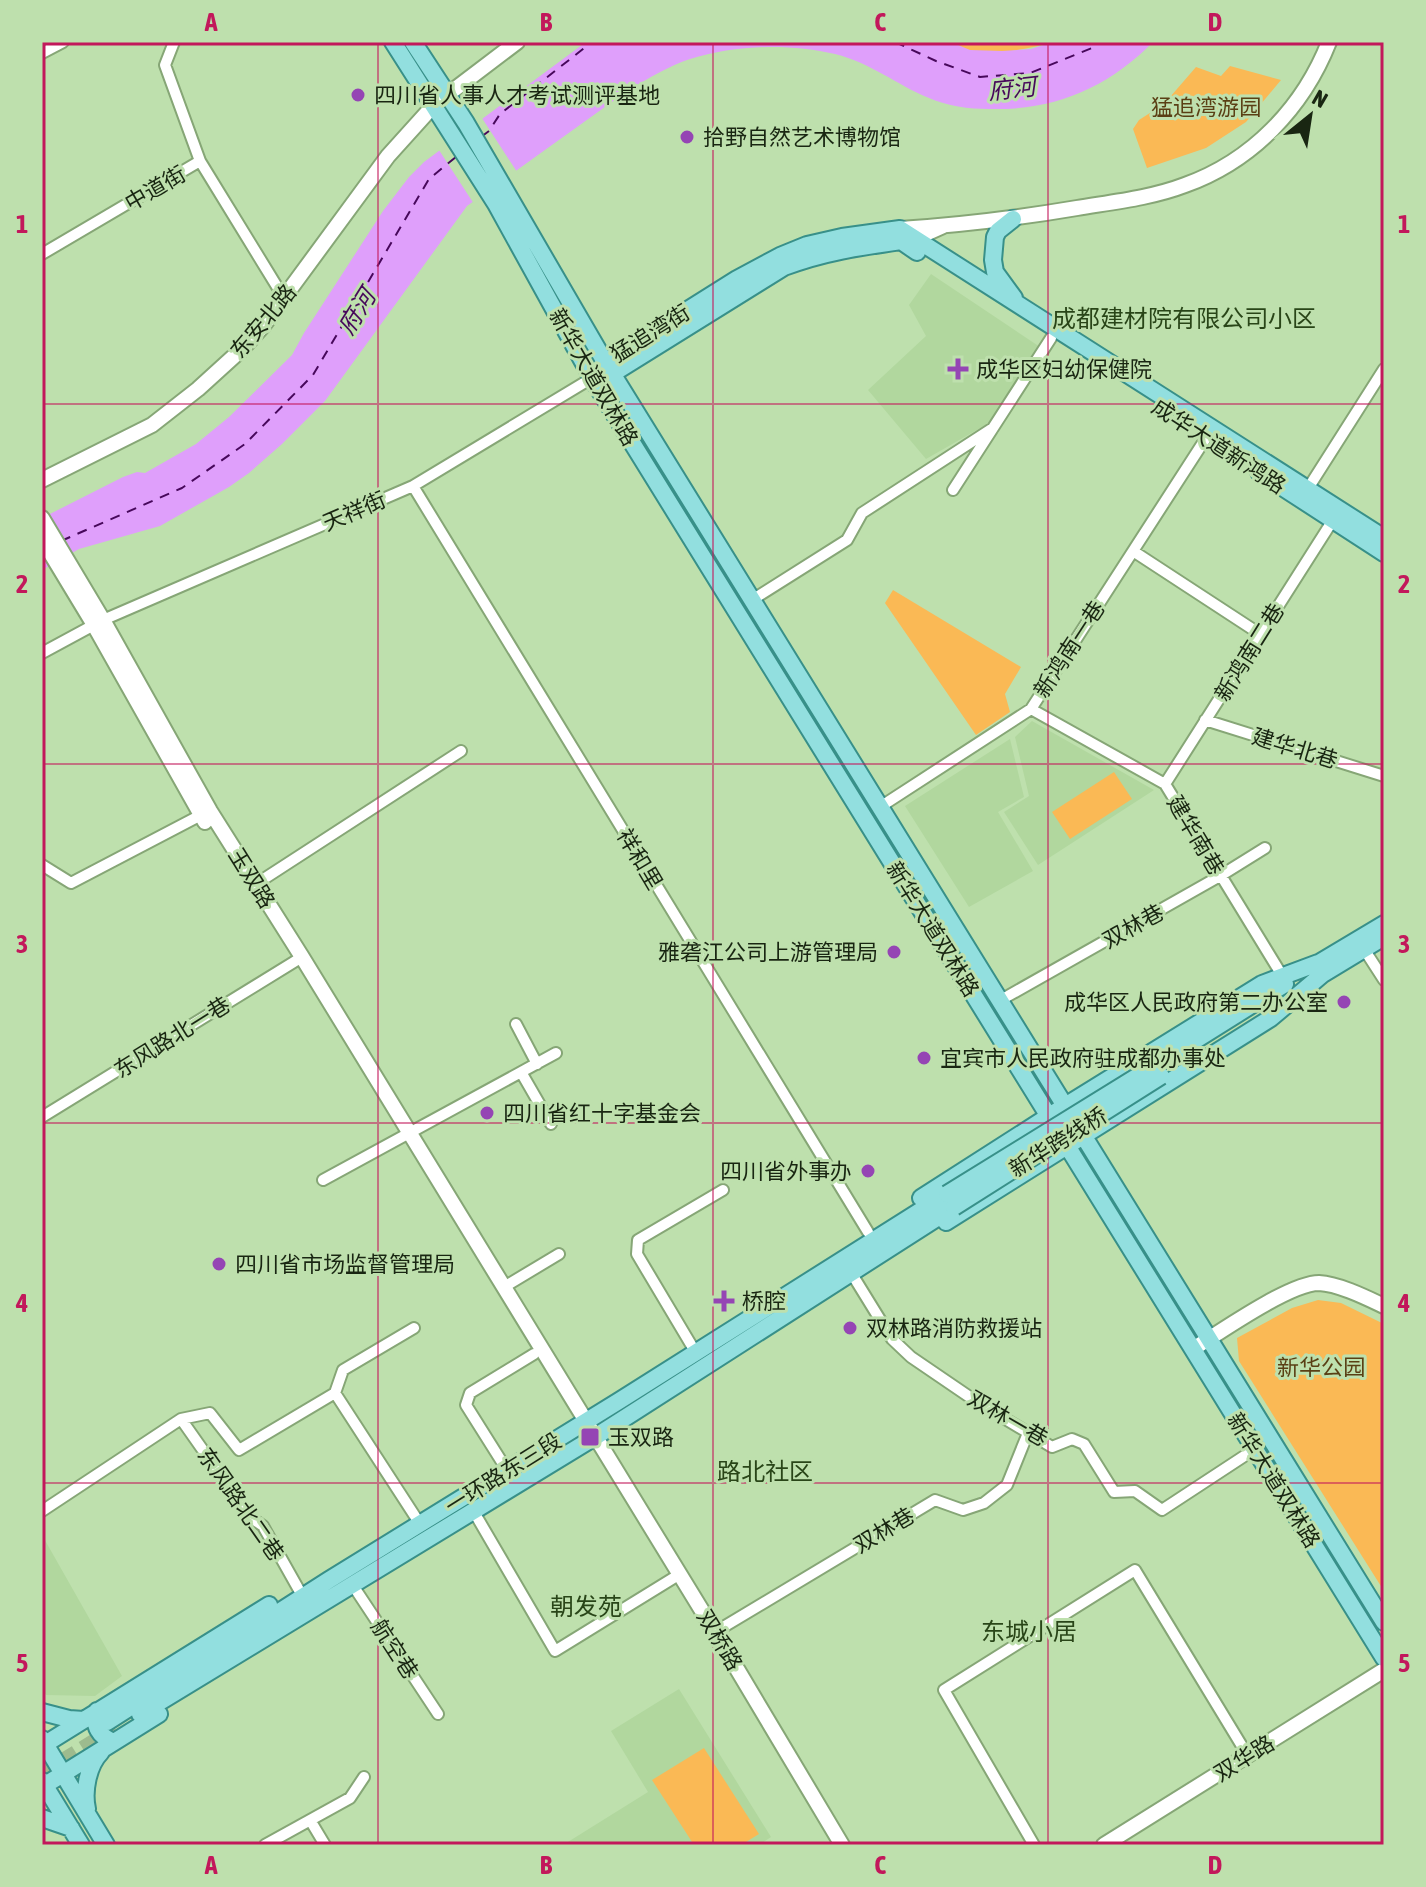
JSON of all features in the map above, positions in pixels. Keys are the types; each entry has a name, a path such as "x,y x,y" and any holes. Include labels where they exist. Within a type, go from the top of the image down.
{"main road":[{"path":"393,42 441,100 496,191"},
{"path":"413,42 441,100"},
{"name":"东安北路","path":"42,480 152,425 242,349 263,326 388,156 441,100 517,42"},
{"name":"猛追湾街","path":"592,378 784,267 813,256 943,226 1013,219 1145,196 1184,186 1210,175 1242,156 1272,131 1310,81 1329,42"},
{"name":"新华大道双林路","path":"496,191 1384,1622"},
{"name":"新华大道双林路","path":"496,191 592,378 1384,1658"},
{"path":"1013,219 995,237 993,260 995,272 1019,305"},
{"name":"成华大道新鸿路","path":"905,236 1019,305 1384,538"},
{"name":"成华大道新鸿路","path":"905,236 1051,338 1384,553"},
{"path":"42,518 63,563"},
{"path":"42,539 63,563"},
{"name":"玉双路","path":"63,563 534,1354 592,1439"},
{"name":"玉双路","path":"99,622 201,815 299,959"},
{"path":"801,1294 833,1291 855,1279 1271,1018 1321,968 1384,924"},
{"path":"801,1294 816,1264 1262,984 1321,968 1384,937"},
{"name":"新华跨线桥","path":"801,1294 1321,968"},
{"name":"玉双路","path":"405,1134 504,1287 582,1424"},
{"path":"1193,1349 1294,1289 1320,1283 1355,1292 1384,1306"},
{"name":"一环路东三段","path":"340,1585 420,1524 696,1353 801,1294"},
{"name":"一环路东三段","path":"340,1585 474,1512 592,1439 801,1294"},
{"name":"双桥路","path":"592,1439 832,1845"},
{"name":"双桥路","path":"676,1577 715,1632 842,1845"},
{"path":"81,1845 43,1785 63,1773 104,1728 281,1598 299,1590 340,1585"},
{"path":"89,1818 85,1801 89,1775 104,1728 340,1585"},
{"path":"106,1845 43,1743 104,1728 289,1633 304,1623 340,1585"},
{"name":"双华路","path":"1104,1845 1384,1670"},
{"path":"42,1712 104,1728"},
{"path":"42,1818 71,1828"}],"street":[{"path":"42,53 63,42"},
{"name":"中道街","path":"42,254 200,161 165,65 174,42"},
{"path":"200,161 284,298"},
{"path":"953,490 1051,338"},
{"path":"1307,490 1384,369"},
{"name":"天祥街","path":"42,653 99,622 413,486 592,378"},
{"path":"752,600 847,540 862,513 993,428"},
{"name":"新鸿南一巷","path":"880,807 1031,709 1206,438"},
{"name":"祥和里","path":"413,486 868,1232"},
{"name":"新鸿南二巷","path":"1165,784 1333,520"},
{"path":"1133,551 1260,634"},
{"name":"建华南巷","path":"1031,709 1165,784 1283,977"},
{"name":"建华北巷","path":"1205,720 1384,776"},
{"path":"256,884 461,751"},
{"path":"42,865 71,883 201,815"},
{"name":"双林巷","path":"999,1001 1265,848"},
{"path":"1364,949 1384,980"},
{"name":"东风路北一巷","path":"42,1117 299,959"},
{"path":"516,1024 537,1064"},
{"path":"323,1180 556,1053"},
{"path":"521,1072 551,1124"},
{"path":"696,1353 637,1254 638,1240 723,1190"},
{"path":"504,1287 559,1254"},
{"name":"双林一巷","path":"855,1279 892,1339 911,1357 977,1402 1052,1447 1072,1439 1084,1444 1114,1492 1135,1491 1162,1510 1255,1449"},
{"path":"414,1328 343,1370 335,1393 420,1524"},
{"path":"507,1470 466,1405 470,1393 534,1354"},
{"name":"东风路北二巷","path":"299,1590 263,1526 250,1517 181,1419 210,1413 239,1450 335,1393"},
{"path":"42,1511 181,1419"},
{"name":"双林巷","path":"715,1632 935,1500 963,1510 984,1503 1007,1485 1028,1433"},
{"path":"474,1512 555,1651 676,1577"},
{"path":"1034,1845 944,1690 1135,1570 1248,1756"},
{"name":"航空巷","path":"340,1585 438,1714"},
{"path":"265,1845 350,1798 364,1777"},
{"path":"310,1820 325,1845"}],"shaded area":[{"name":"成华区妇幼保健院","path":"931,274 1040,347 989,423 926,459 868,390 926,336 909,305"},
{"path":"1032,721 1154,790 1038,865 1004,812 1029,796 1015,737"},
{"path":"1010,739 1024,797 998,812 1033,871 969,907 905,806"},
{"path":"42,1535 122,1676 95,1696 46,1695 42,1689"},
{"path":"679,1689 771,1837 759,1845 563,1845 648,1792 611,1731"}],"green space":[{"path":"951,42 1053,42 1000,52 979,52"},
{"name":"猛追湾游园","path":"1230,66 1281,80 1246,122 1206,148 1147,168 1133,129 1139,120 1164,104 1196,67 1221,76"},
{"path":"893,590 1021,667 1005,694 1010,712 976,735 885,603"},
{"path":"1114,772 1132,799 1070,839 1052,812"},
{"name":"新华公园","path":"1318,1300 1341,1303 1384,1324 1384,1591 1239,1361 1237,1338 1292,1308"},
{"path":"704,1748 759,1834 741,1845 694,1845 652,1780"}],"water":[{"name":"府河","path":"586,42 951,42 970,50 1002,51 1031,49 1053,42 1153,42 1117,72 1078,94 1013,109 943,103 917,93 872,68 817,50 762,47 725,51 690,59 667,69 630,89 467,206 325,401 249,473 160,526 79,549 42,570 42,518 123,477 137,472 145,473 196,444 229,417 292,355 383,211 409,177 424,162"}],"pier":[{"path":"480,115 519,175 474,204 437,147"}],"ferry route":[{"path":"481,137 500,114 592,42"},
{"path":"895,42 980,77 1030,73 1092,48 1098,42"},
{"path":"61,541 182,488 245,444 313,375 429,179 457,156"}],"tunnel":[{"path":"42,1774 115,1729"}],"place":[{"name":"四川省人事人才考试测评基地","path":"358,95"},
{"name":"拾野自然艺术博物馆","path":"687,137"},
{"name":"成华区妇幼保健院","path":"958,369"},
{"name":"雅砻江公司上游管理局","path":"894,952"},
{"name":"成华区人民政府第二办公室","path":"1344,1002"},
{"name":"宜宾市人民政府驻成都办事处","path":"924,1058"},
{"name":"四川省红十字基金会","path":"487,1113"},
{"name":"四川省外事办","path":"868,1171"},
{"name":"四川省市场监督管理局","path":"219,1264"},
{"name":"桥腔","path":"724,1301"},
{"name":"双林路消防救援站","path":"850,1328"},
{"name":"玉双路","path":"590,1437"}],"district":[{"name":"成都建材院有限公司小区","path":"1184,319"},
{"name":"路北社区","path":"765,1472"},
{"name":"朝发苑","path":"586,1607"},
{"name":"东城小居","path":"1029,1632"}]}
